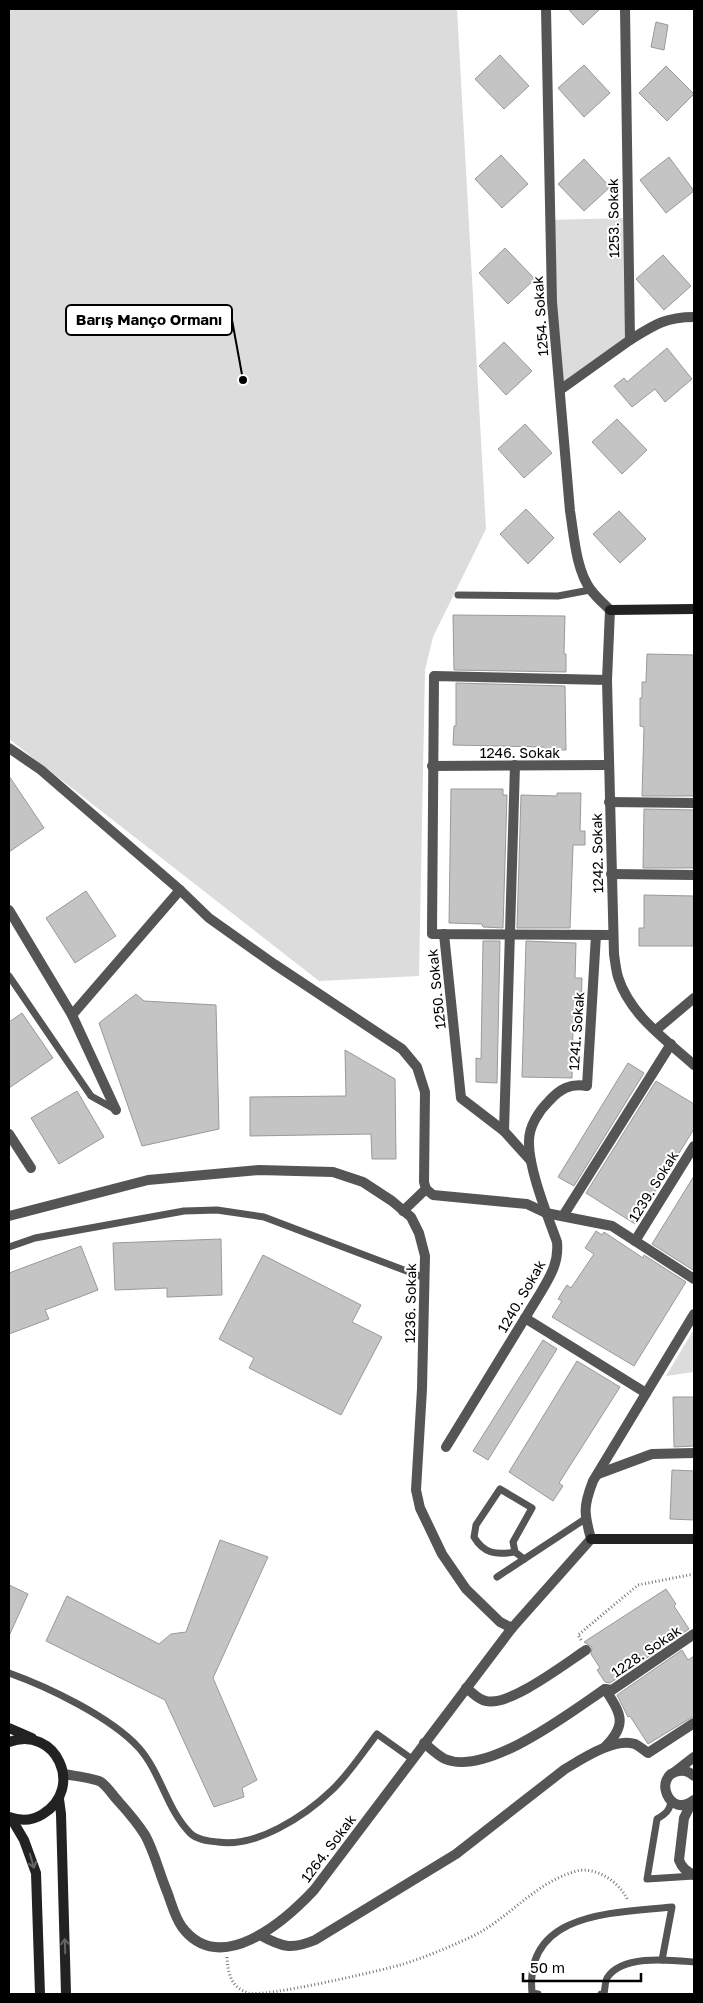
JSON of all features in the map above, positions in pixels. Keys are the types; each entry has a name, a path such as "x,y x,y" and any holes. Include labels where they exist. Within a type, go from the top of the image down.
{"main road":[{"path":"610,610 694,609"},
{"path":"590,1539 694,1540"},
{"path":"9,1728 42,1743 52,1750 60,1761 64,1774 59,1799 50,1810 38,1817 25,1820 10,1817"},
{"path":"9,1742 29,1739 42,1743"},
{"path":"59,1799 66,1994"},
{"path":"10,1817 24,1840 36,1873 40,1994"}],"street":[{"name":"1254. Sokak","path":"546,9 552,302 570,511 583,577 590,590 610,610"},
{"name":"1253. Sokak","path":"625,9 630,340"},
{"path":"560,390 654,325 675,317 694,317"},
{"name":"1242. Sokak","path":"610,610 607,680 608,765 612,936 618,976 626,996 642,1019 694,1064"},
{"name":"1250. Sokak","path":"531,1161 504,1131 461,1098 444,934 432,934 434,676 607,680"},
{"path":"9,748 41,770 180,890 209,918 274,964 402,1048 417,1067 425,1092 424,1182 426,1189 433,1195 527,1204 546,1213 612,1226 694,1279"},
{"path":"504,1131 515,765"},
{"name":"1246. Sokak","path":"432,766 608,765"},
{"path":"609,802 694,803"},
{"path":"611,874 694,875"},
{"path":"72,1014 180,890"},
{"path":"9,910 72,1014 116,1110"},
{"path":"444,934 612,936"},
{"name":"1241. Sokak","path":"546,1213 531,1161 529,1142 531,1128 545,1105 566,1087 587,1086 596,935"},
{"path":"656,1030 694,998"},
{"path":"563,1216 671,1044"},
{"path":"9,1134 30,1168"},
{"name":"1239. Sokak","path":"635,1240 694,1146"},
{"name":"1236. Sokak","path":"9,1216 148,1180 276,1170 333,1172 363,1182 392,1201 411,1217 419,1233 425,1256 422,1389 416,1490 420,1508 442,1554 466,1589 500,1622 512,1628"},
{"path":"404,1211 426,1189"},
{"name":"1240. Sokak","path":"446,1447 553,1270 558,1254 557,1242 546,1213"},
{"path":"590,1539 585,1519 585,1500 593,1481 694,1314"},
{"path":"525,1318 646,1393"},
{"path":"598,1474 652,1454 694,1453"},
{"name":"1264. Sokak","path":"64,1774 100,1782 126,1810 146,1836 177,1919 183,1928 199,1942 209,1946 227,1947 244,1943 260,1935 289,1915 314,1890 512,1628 590,1539"},
{"name":"1228. Sokak","path":"424,1743 445,1759 463,1761 485,1758 520,1744 609,1690 694,1634"},
{"path":"466,1688 482,1701 504,1700 539,1681 586,1650"},
{"path":"260,1935 274,1942 295,1947 315,1940 448,1860 565,1769 602,1749 614,1738 621,1722 620,1713 609,1690"},
{"path":"602,1749 622,1744 634,1744 648,1752 694,1723"},
{"path":"693,1801 681,1805 671,1801 667,1796 665,1785 670,1775 694,1758"},
{"path":"676,1772 687,1771 694,1776"},
{"path":"693,1801 684,1818 679,1860 681,1866 694,1875"}],"lane":[{"path":"458,595 558,596 590,590"},
{"path":"9,976 91,1096 116,1110"},
{"path":"9,1247 35,1238 184,1211 217,1210 264,1217 425,1278"},
{"path":"515,1552 495,1554 486,1552 474,1536 476,1525 500,1489 532,1508 513,1542 515,1552 524,1559"},
{"path":"497,1577 585,1519"},
{"path":"9,1673 80,1706 119,1731 139,1748 153,1767 178,1817 191,1834 203,1840 230,1844 251,1841 297,1817 332,1790 377,1734 412,1759"},
{"path":"671,1801 670,1808 657,1819 647,1879 694,1875"},
{"path":"538,1994 532,1993 531,1978 535,1960 544,1944 556,1931 574,1921 593,1915 672,1907 662,1960"},
{"path":"601,1994 604,1994 607,1979 618,1968 640,1961 694,1962"}],"path":[{"path":"586,1650 578,1634 638,1584 694,1574"},
{"path":"227,1947 228,1972 234,1985 250,1994 264,1993 283,1991 401,1964 472,1936 503,1917 526,1897 555,1880 578,1871 594,1870 610,1880 625,1894 632,1911"}],"shaded area":[{"path":"9,9 457,9 486,529 433,637 425,670 419,976 319,981 9,739"},
{"path":"627,218 630,340 560,390 550,220"},
{"path":"694,1329 694,1372 666,1376"}],"building":[{"path":"568,9 600,9 583,25"},
{"path":"656,22 668,25 664,50 651,47"},
{"path":"500,55 529,86 504,109 475,79"},
{"path":"584,65 610,93 584,117 558,88"},
{"path":"666,66 694,94 667,121 639,93"},
{"path":"501,155 528,184 502,208 475,179"},
{"path":"669,157 694,191 666,213 640,180"},
{"path":"584,159 610,187 584,211 558,184"},
{"path":"505,248 535,279 508,304 479,273"},
{"path":"663,255 691,286 664,310 636,279"},
{"path":"504,342 532,371 506,395 479,366"},
{"path":"667,348 692,379 665,402 655,389 632,407 614,386 624,378 627,382"},
{"path":"617,419 647,450 622,474 592,442"},
{"path":"525,424 552,453 524,478 498,449"},
{"path":"526,509 554,538 528,564 500,534"},
{"path":"619,511 646,539 620,563 593,534"},
{"path":"453,615 565,616 564,654 566,654 566,672 454,670"},
{"path":"647,654 694,655 694,796 642,796 644,727 640,726 640,698 642,698 642,682 646,682"},
{"path":"456,683 565,686 566,750 544,750 544,747 453,745 454,726 456,726"},
{"path":"9,776 44,828 9,852"},
{"path":"451,789 503,789 503,795 507,795 503,928 483,927 482,924 449,923"},
{"path":"557,793 581,793 580,831 585,831 585,845 573,845 570,928 517,928 521,795 557,796"},
{"path":"644,809 694,810 694,868 643,868"},
{"path":"86,891 116,936 75,963 46,918"},
{"path":"644,895 694,896 694,946 639,946 639,928 644,928"},
{"path":"483,941 500,941 497,1083 476,1082 476,1058 481,1059"},
{"path":"526,941 576,943 575,978 582,978 581,1029 573,1029 572,1078 522,1077"},
{"path":"136,994 144,1001 216,1005 219,1129 142,1146 99,1023"},
{"path":"22,1013 53,1058 9,1088 9,1022"},
{"path":"345,1050 395,1079 396,1159 372,1159 371,1134 250,1136 250,1097 346,1096"},
{"path":"628,1063 644,1073 574,1186 558,1177"},
{"path":"656,1081 694,1104 694,1129 635,1224 586,1193"},
{"path":"77,1091 104,1137 59,1164 31,1118"},
{"path":"694,1176 694,1269 693,1270 652,1244"},
{"path":"596,1231 602,1235 604,1232 643,1258 644,1255 686,1282 634,1366 552,1317 562,1301 558,1299 567,1285 571,1288 594,1254 585,1248"},
{"path":"221,1239 222,1295 167,1297 167,1288 115,1290 113,1243"},
{"path":"81,1246 98,1290 45,1310 49,1319 9,1334 9,1273"},
{"path":"263,1255 361,1305 352,1322 382,1337 341,1415 249,1368 254,1358 219,1339"},
{"path":"543,1340 557,1349 488,1460 473,1451"},
{"path":"577,1361 620,1387 559,1483 563,1486 553,1501 509,1472"},
{"path":"673,1397 694,1397 694,1446 674,1447"},
{"path":"672,1470 694,1471 694,1520 670,1519"},
{"path":"220,1540 268,1557 213,1678 257,1780 242,1788 244,1797 214,1807 165,1700 46,1641 67,1596 159,1644 171,1634 186,1632"},
{"path":"9,1585 28,1594 9,1636"},
{"path":"666,1589 676,1604 674,1606 689,1629 610,1683 605,1682 597,1670 600,1668 591,1654 592,1647 584,1642"},
{"path":"682,1650 688,1660 694,1656 694,1716 648,1744 630,1716 628,1717 617,1695"}],"place":[{"name":"Barış Manço Ormanı","path":"243,380"}]}
